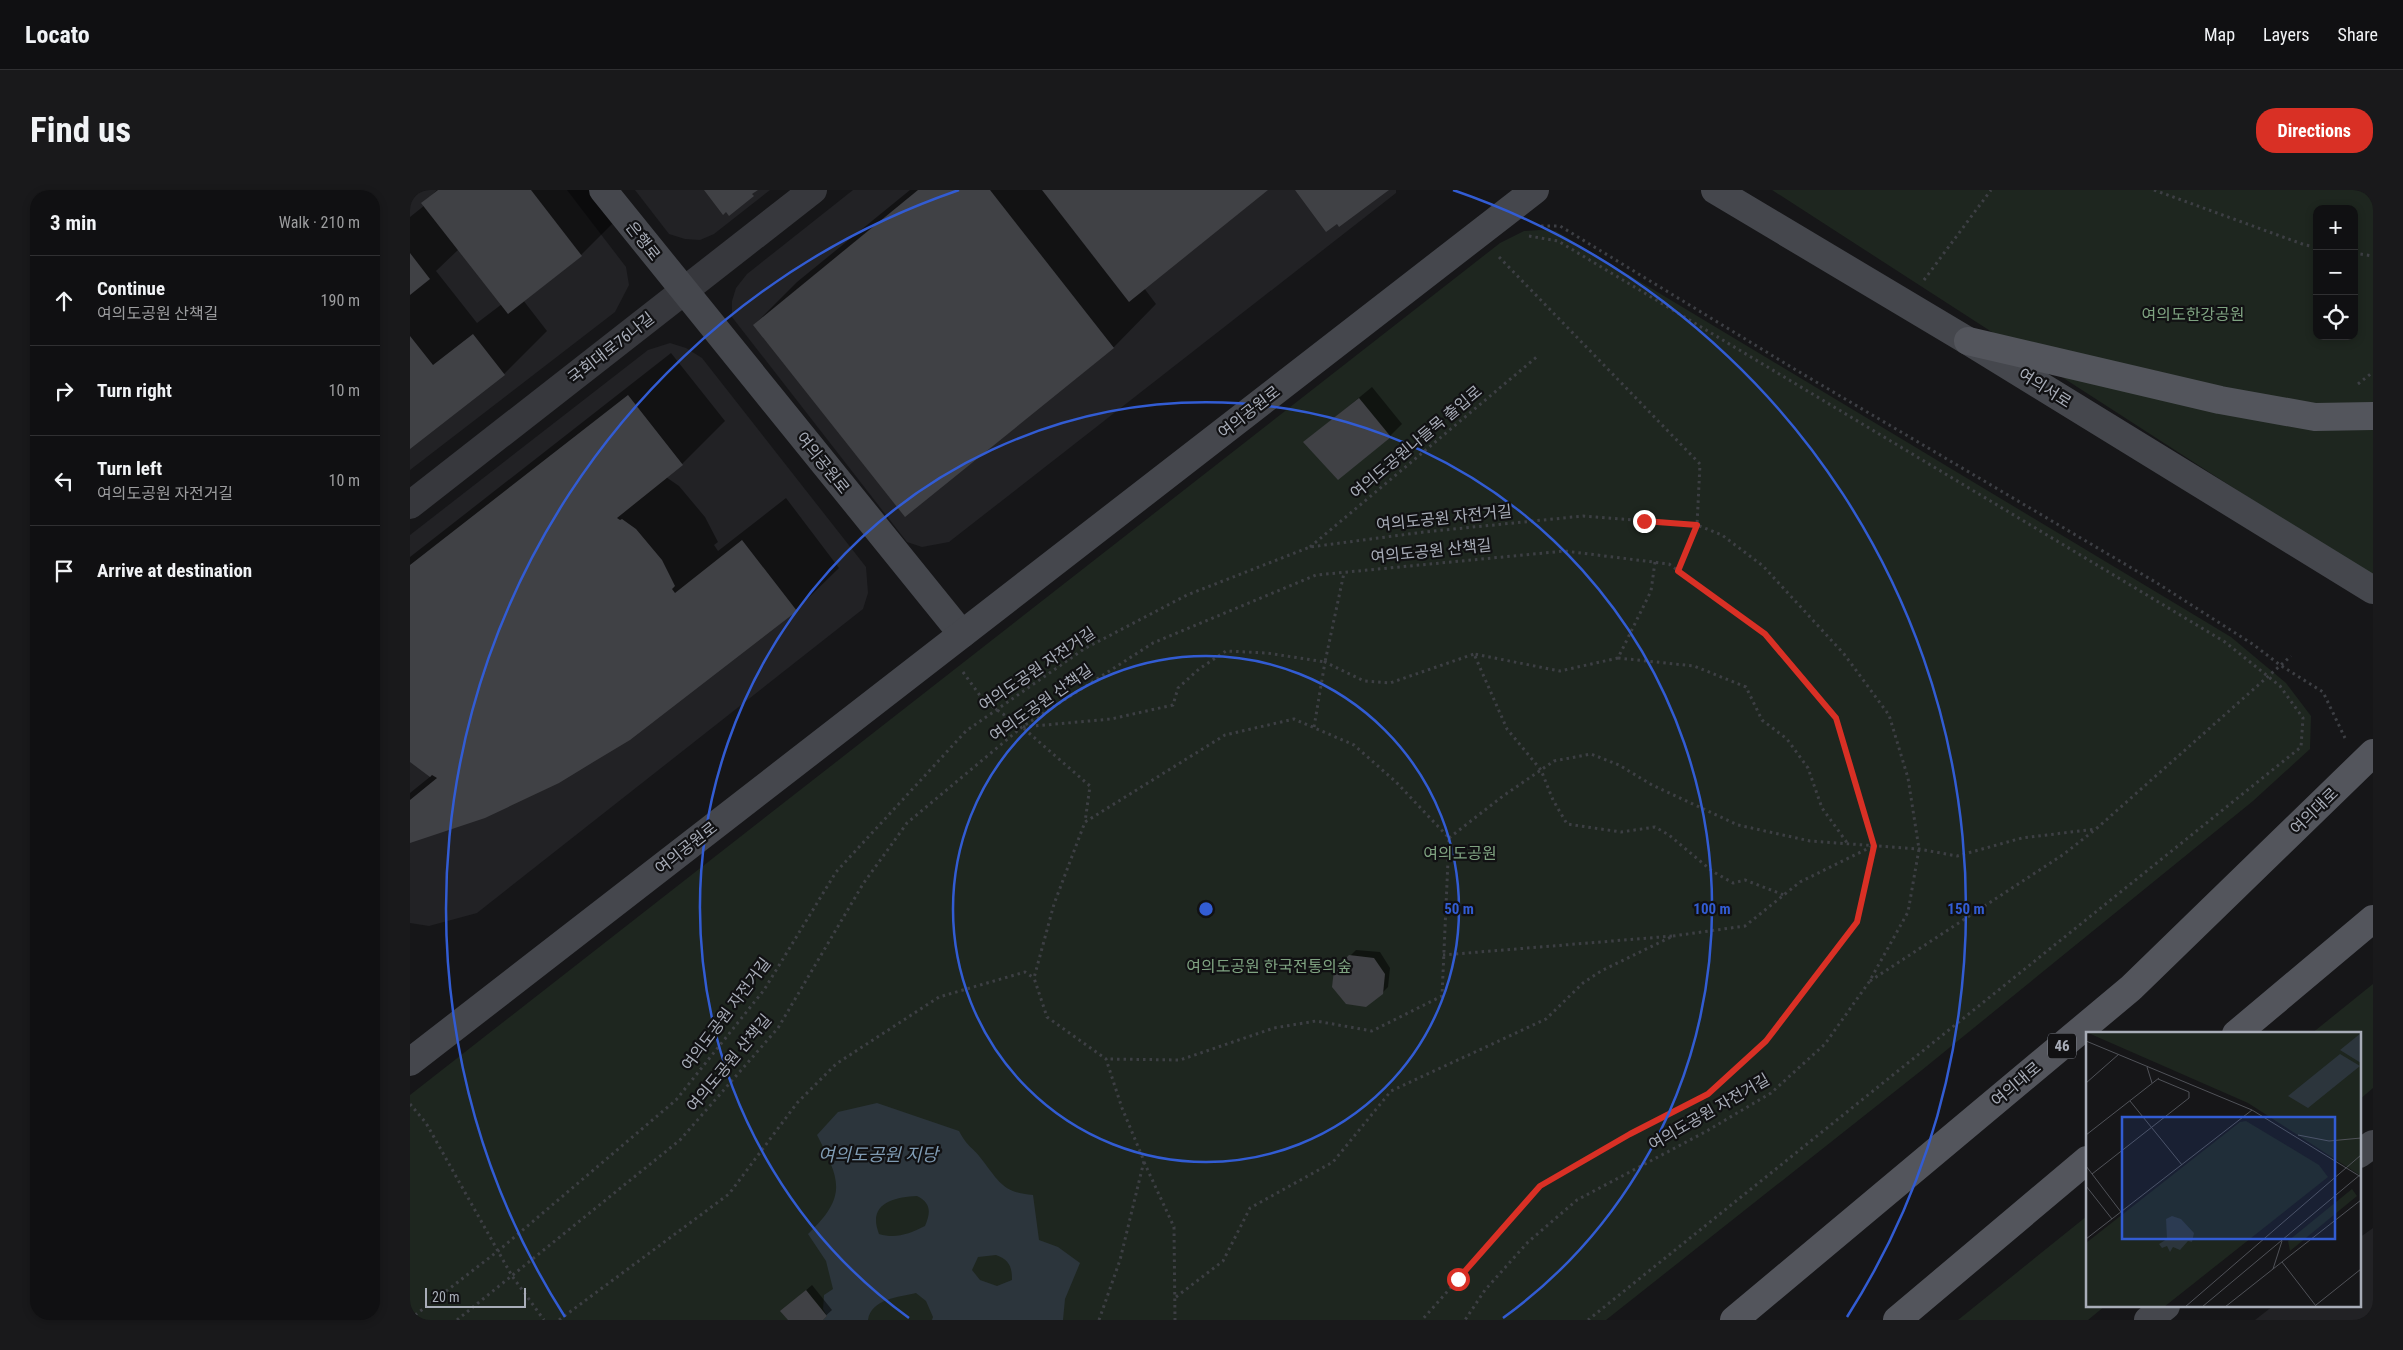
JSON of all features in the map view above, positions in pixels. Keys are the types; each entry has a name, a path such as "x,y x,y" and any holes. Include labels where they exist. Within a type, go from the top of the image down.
{"main road":[{"path":"1968,340 2220,400 2315,417 2373,416"},
{"name":"여의대로","path":"1734,1320 2131,988 2366,760"},
{"path":"2238,1032 2373,919"},
{"path":"1897,1320 2086,1161"}],"street":[{"name":"은행로","path":"603,190 683,292"},
{"name":"국회대로76나길","path":"410,505 813,190"},
{"name":"여의공원로","path":"410,1062 1536,190"},
{"name":"여의서로","path":"1715,190 1968,340 2373,590"},
{"name":"여의공원로","path":"683,292 962,634"},
{"path":"2360,1153 2373,1144"},
{"path":"2148,1320 2163,1308"}],"path":[{"path":"1906,304 1991,190"},
{"path":"2154,190 2313,246"},
{"path":"1534,225 1560,226 1796,370 2157,583 2254,645 2280,665 2323,692 2366,760"},
{"path":"1477,235 1700,464 1697,525 1678,571"},
{"path":"1521,240 1528,235 1558,241 2225,642 2280,686 2303,718 2302,747 1588,1320"},
{"path":"1498,256 1502,253"},
{"path":"2358,254 2373,256"},
{"name":"여의도공원나들목 출입로","path":"1310,547 1539,355"},
{"name":"여의도공원 자전거길","path":"410,1319 498,1251 676,1100 764,990 836,872 966,731 1084,648 1187,595 1310,547 1424,532 1583,516 1697,525 1722,535 1764,566 1844,654 1889,715 1908,778 1919,849 1908,912 1869,982 1825,1044 1772,1093 1705,1132 1577,1200 1528,1242 1486,1290 1464,1320"},
{"name":"여의도공원 산책길","path":"458,1320 680,1140 778,1028 863,884 907,823 1022,727 1153,643 1316,576 1565,551 1669,564 1765,634 1836,718 1874,846 1857,922 1766,1041 1708,1094 1630,1134 1540,1186 1422,1320"},
{"path":"1618,658 1651,591 1655,562"},
{"path":"1314,727 1325,662 1344,573"},
{"path":"1022,727 1111,719 1173,705 1178,688 1200,669 1226,651 1268,653 1325,662 1364,681 1390,683 1474,654 1560,671 1618,658 1694,666 1746,687 1762,720 1787,739 1808,768 1822,808 1848,844"},
{"path":"1474,654 1506,730 1540,770 1553,800 1567,824 1621,832 1655,827 1668,835 1712,871 1733,884 1745,880 1784,895"},
{"path":"1869,982 2064,854 2096,830 2291,656"},
{"path":"974,690 984,701 1022,727 1090,786 1085,822 1054,904 1034,978 1047,1017 1106,1059 1180,1060 1274,1028 1316,1021 1372,1031 1442,996 1449,838 1396,782 1354,745 1294,719 1225,735 1085,822"},
{"path":"1449,838 1503,796 1554,761 1591,754 1619,765 1652,784 1738,825 1810,841 1919,849 1957,856 2022,838 2096,830"},
{"path":"1443,955 1674,936 1745,926 1800,882 1874,846"},
{"path":"1176,1297 1223,1261 1250,1208 1333,1162 1391,1091 1546,1019 1584,983 1600,971 1674,936"},
{"path":"559,1320 729,1194 798,1103 836,1064 939,997 1025,972 1034,978"},
{"path":"1106,1059 1122,1108 1174,1227 1175,1320"},
{"path":"410,1104 426,1124 512,1276 544,1320"},
{"path":"1099,1320 1120,1260 1144,1161"}],"shaded area":[{"path":"413,190 567,190 626,267 629,285 615,312 410,470 410,192"},
{"path":"635,190 770,190 714,234 700,240 685,239 669,234"},
{"path":"853,190 1396,190 1396,193 949,542 922,547 907,542 732,317 732,301 736,288 747,274"},
{"path":"670,343 686,348 702,358 866,567 868,593 863,609 477,913 429,926 410,923 410,535 648,350"},
{"path":"2373,1228 2373,1320 2255,1320 2270,1308 2360,1308 2360,1237"}],"green space":[{"name":"여의도한강공원","path":"1772,190 2373,190 2373,578"},
{"name":"여의도공원","path":"1524,231 1556,231 2231,637 2286,683 2311,716 2310,749 2253,801 1922,1070 1606,1320 410,1320 410,1095 1500,243"},
{"path":"2373,984 2373,1088 2360,1099 2360,1032 2313,1032"},
{"path":"2086,1217 2086,1308 2103,1308 2088,1320 1958,1320"}],"water":[{"name":"여의도공원 지당","path":"877,1103 959,1131 965,1141 1003,1185 1015,1192 1033,1195 1039,1240 1058,1247 1080,1263 1065,1299 1063,1320 932,1320 933,1317 926,1301 916,1293 880,1303 874,1307 868,1320 823,1320 827,1316 823,1309 824,1295 833,1289 826,1261 808,1234 830,1209 834,1198 835,1176 817,1135 838,1112","holes":["917,1196 925,1202 928,1208 929,1212 925,1226 902,1235 879,1234 876,1224 876,1216 879,1209 884,1204 899,1198","996,1255 1007,1261 1012,1275 1012,1280 997,1286 980,1280 972,1270 978,1257"]}],"building":[{"path":"438,190 531,190 582,256 508,314 421,203"},
{"path":"704,190 758,190 752,194 754,196 729,216 726,212 723,215"},
{"path":"918,190 990,190 1114,348 905,517 753,325"},
{"path":"1042,190 1268,190 1129,302"},
{"path":"1295,190 1389,190 1339,227 1337,224 1326,232"},
{"path":"410,253 430,279 410,295"},
{"path":"473,334 505,375 410,449 410,336 433,365"},
{"path":"628,395 683,465 617,518 622,519 636,529 662,560 675,586 672,589 675,593 742,540 797,611 630,740 559,783 485,818 410,843 410,800 437,778 432,775 430,777 410,762 410,565"},
{"path":"1359,398 1391,437 1338,480 1303,442"},
{"path":"1349,955 1374,958 1385,974 1383,994 1366,1007 1346,1004 1332,987 1334,970"},
{"path":"806,1290 827,1316 823,1320 788,1320 780,1311"}],"route":[{"path":"1458,1279 1540,1186 1630,1134 1708,1094 1766,1041 1857,922 1874,846 1836,718 1765,634 1678,571 1697,525 1644,521"}],"park label":[{"name":"여의도공원 한국전통의숲","path":"1269,966"}]}
